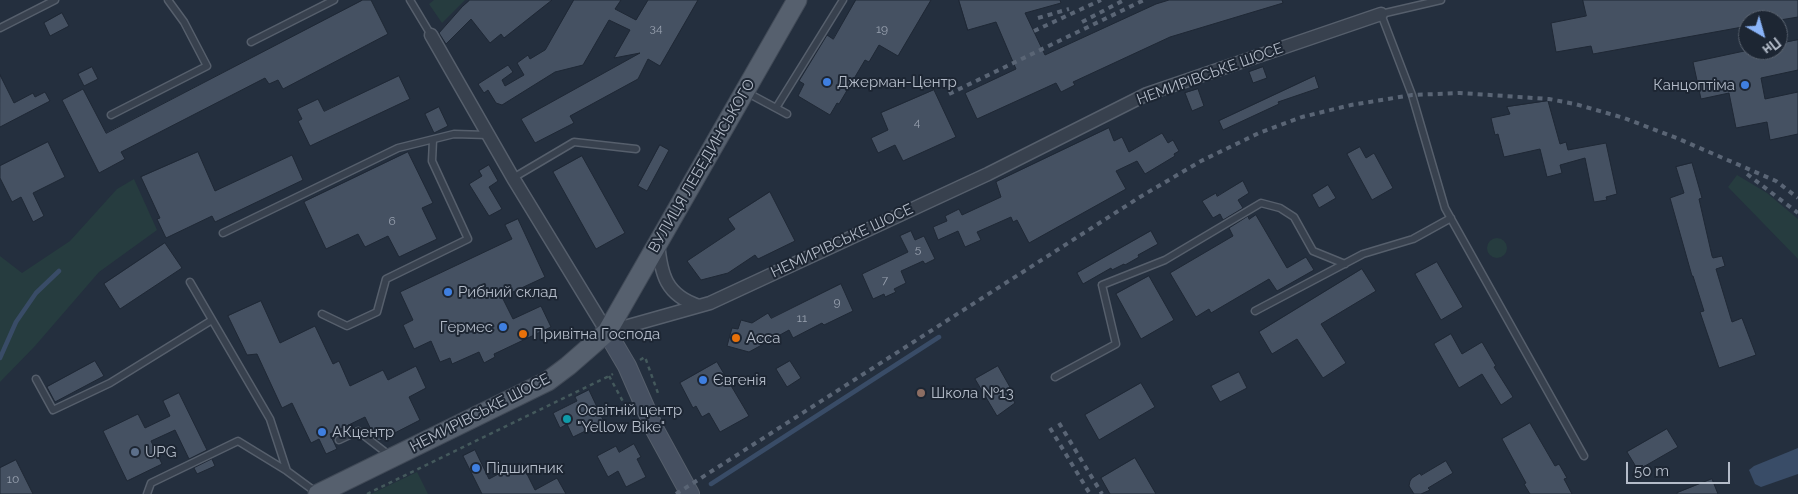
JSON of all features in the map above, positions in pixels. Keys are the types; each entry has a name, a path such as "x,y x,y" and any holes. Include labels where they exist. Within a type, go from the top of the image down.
{"main road":[{"name":"ВУЛИЦЯ ЛЕБЕДИНСЬКОГО","path":"607,332 796,0"},
{"name":"НЕМИРІВСЬКЕ ШОСЕ","path":"318,494 548,381 607,332"},
{"path":"607,332 627,366 655,430 690,494"}],"street":[{"name":"НЕМИРІВСЬКЕ ШОСЕ","path":"607,332 718,299 988,174 1147,94 1381,14"},
{"path":"431,35 513,178 607,332"},
{"path":"658,243 660,263 667,284 682,299 699,306"}],"lane":[{"path":"0,28 55,0"},
{"path":"111,115 207,66 184,22 168,0"},
{"path":"251,42 334,0"},
{"path":"410,0 431,35"},
{"path":"776,108 843,0"},
{"path":"1441,0 1381,14 1412,95 1445,208 1584,456"},
{"path":"744,91 787,114"},
{"path":"223,233 398,148 454,134 488,135"},
{"path":"322,314 347,326 377,312 386,279 468,239 432,161 433,140"},
{"path":"513,178 574,142 636,149"},
{"path":"1055,377 1116,344 1102,284 1165,260 1261,203 1280,208 1294,217 1313,251 1345,264"},
{"path":"1255,311 1364,254 1412,239 1451,218"},
{"path":"190,282 270,419 287,471"},
{"path":"36,379 53,410 110,383 212,320"},
{"path":"339,440 358,430 392,458"},
{"path":"148,494 151,483 238,441 287,471 318,494"}],"path":[{"path":"367,494 609,376"}],"green space":[{"path":"434,0 465,0 442,23 429,4"},
{"path":"1737,175 1767,193 1798,219 1798,259 1728,187"},
{"path":"134,179 157,230 99,272 35,346 0,382 0,256 22,273 70,241 117,189"},
{"path":"1497,238 1504,241 1507,248 1504,255 1497,258 1490,255 1487,248 1490,241"},
{"path":"417,472 428,494 371,494"}],"water":[{"path":"1798,448 1798,474 1761,487 1755,484 1749,470 1754,466"}],"building":[{"path":"363,0 371,0 388,34 283,89 278,80 269,84 265,78 121,152 125,159 99,173 62,100 83,89 106,133"},
{"path":"470,0 552,0 504,38 501,34 490,43 471,19 446,44 439,33"},
{"path":"574,0 621,0 615,9 636,20 648,0 698,0 660,66 648,59 638,79 570,116 574,123 535,143 521,119 640,53 614,58 630,30 609,20 583,65 555,72 502,105 496,103 488,90 484,93 478,84 508,65 513,72 502,80 505,86 524,75 517,63 528,55 530,59 545,50"},
{"path":"856,0 931,0 898,56 879,45 869,62 865,60 839,104 837,103 830,115 798,96 804,84 799,81 827,35 833,39"},
{"path":"959,0 1060,0 1061,3 1025,13 1045,55 1156,4 1169,0 1282,0 1283,3 1170,37 1073,82 1075,85 1061,92 1056,83 977,119 965,93 1016,69 996,22 968,30"},
{"path":"1583,0 1798,0 1798,17 1788,19 1788,10 1738,10 1738,28 1593,54 1591,46 1556,52 1551,23 1586,16"},
{"path":"62,13 69,26 50,36 44,23"},
{"name":"Канцоптіма","path":"1798,40 1798,70 1761,78 1765,99 1798,92 1798,134 1770,140 1767,122 1736,128 1729,93 1701,99 1693,62 1738,52 1738,60 1788,60 1788,42"},
{"path":"92,67 98,79 84,86 78,74"},
{"path":"1263,67 1267,78 1253,83 1249,72"},
{"path":"0,75 14,103 33,93 35,97 45,92 50,101 0,127"},
{"path":"399,76 410,99 310,146 298,121 302,119 297,109 318,99 324,111"},
{"path":"1315,76 1319,88 1278,102 1279,104 1223,130 1219,121"},
{"path":"1198,89 1204,106 1192,111 1185,93"},
{"path":"934,90 956,137 903,161 895,145 878,153 871,138 888,130 881,113"},
{"path":"1548,101 1560,144 1566,142 1568,150 1606,143 1617,194 1606,197 1607,200 1594,202 1585,158 1560,165 1562,173 1547,177 1540,149 1504,157 1498,134 1495,135 1491,118 1510,114 1507,107"},
{"path":"439,107 448,126 434,133 425,114"},
{"path":"1109,128 1114,141 1122,137 1129,152 1162,133 1168,143 1173,140 1179,151 1174,154 1175,156 1145,174 1137,161 1116,171 1126,189 1029,243 1017,220 1013,222 1011,217 977,232 981,240 965,247 958,231 938,240 933,227 947,221 945,216 959,209 962,215 1001,197 996,182"},
{"path":"48,142 65,177 33,193 44,216 33,222 21,197 12,202 0,178 0,166"},
{"path":"660,145 669,150 647,191 638,186"},
{"path":"1360,147 1366,158 1374,153 1393,188 1372,200 1347,154"},
{"path":"198,152 215,191 292,155 303,180 215,222 212,216 166,238 157,219 160,218 141,177"},
{"path":"408,152 433,203 422,208 437,239 399,257 388,236 365,247 358,234 326,249 304,202"},
{"path":"582,156 625,233 596,249 553,172"},
{"path":"1692,163 1702,198 1699,199 1712,256 1713,258 1722,256 1725,266 1716,269 1732,322 1742,318 1756,355 1719,368 1700,312 1704,311 1670,198 1684,193 1676,167"},
{"path":"489,165 498,181 489,187 502,209 489,216 469,184 482,176 479,171"},
{"path":"1243,181 1249,193 1238,200 1243,208 1223,220 1220,214 1213,218 1202,201 1216,193 1217,196"},
{"path":"1328,185 1336,198 1319,208 1312,195"},
{"path":"770,192 795,241 758,259 755,255 728,273 701,280 687,261 735,229 728,219"},
{"path":"1256,215 1287,268 1306,257 1314,270 1277,291 1269,279 1211,313 1209,309 1196,317 1170,273 1233,236 1229,228 1248,216 1249,219"},
{"path":"518,219 545,277 502,297 513,319 541,306 551,327 494,354 495,357 484,363 479,352 452,364 450,358 440,362 431,341 414,349 403,325 413,320 400,292 512,239 505,225"},
{"path":"911,231 915,240 924,236 935,259 925,264 923,261 901,271 906,283 894,289 896,292 885,297 884,294 873,299 862,274 908,252 900,236"},
{"path":"1151,231 1158,244 1125,265 1112,270 1111,268 1083,284 1077,273"},
{"path":"165,243 182,268 120,309 104,284"},
{"path":"1437,262 1463,307 1441,320 1415,274"},
{"path":"1362,269 1376,291 1321,324 1346,363 1323,378 1297,339 1272,354 1259,332"},
{"path":"1149,276 1174,320 1141,339 1116,294"},
{"path":"841,284 853,311 824,325 822,323 793,338 789,330 749,352 727,346 732,328 738,329 741,320 752,323 768,313 771,318"},
{"path":"261,301 280,343 315,326 333,364 339,361 350,386 383,370 388,380 416,366 426,388 409,397 420,420 379,441 375,438 365,417 330,434 337,449 326,454 319,439 311,443 292,403 282,408 257,354 247,355 228,316"},
{"path":"1451,334 1462,354 1482,342 1496,366 1494,367 1513,397 1501,405 1482,374 1459,388 1434,344"},
{"path":"95,361 104,376 55,402 47,387"},
{"path":"790,361 801,378 787,387 776,369"},
{"path":"717,362 749,416 720,432 709,413 702,417 696,406 693,408 680,383"},
{"path":"998,366 1015,396 1012,398 1015,403 997,416 975,379"},
{"path":"1239,372 1247,388 1220,402 1211,386"},
{"path":"1141,383 1155,407 1099,440 1085,415"},
{"path":"589,390 604,422 573,437 567,424 560,428 553,413 577,401 575,397"},
{"path":"179,393 207,450 189,459 175,430 151,441 162,464 127,481 103,431 138,414 145,428 170,416 163,401"},
{"path":"1530,423 1555,466 1559,464 1567,478 1564,479 1572,494 1530,494 1524,484 1526,483 1502,439"},
{"path":"1667,429 1678,447 1638,470 1627,452"},
{"path":"634,444 641,457 637,459 646,477 626,487 618,471 608,477 597,456 616,446 619,452"},
{"path":"475,450 489,479 521,462 535,490 557,478 566,494 482,494 463,456"},
{"path":"1135,458 1156,494 1110,494 1101,478"},
{"path":"212,459 215,466 197,474 194,468"},
{"path":"16,460 33,494 0,494 0,468"},
{"path":"1446,461 1453,473 1428,488 1430,490 1421,494 1414,494 1409,486 1412,478"},
{"path":"1712,479 1718,494 1677,494 1677,493"}],"waterway":[{"path":"0,358 16,322 36,293 59,271"},
{"path":"711,484 939,337"}],"railway":[{"path":"1034,31 1101,0"},
{"path":"1082,22 1124,0"},
{"path":"949,94 1144,0"},
{"path":"1038,18 1069,9"},
{"path":"676,494 1140,197 1201,161 1259,133 1302,117 1351,105 1412,95 1460,93 1549,99 1575,104 1624,118 1679,139 1776,181 1798,198"},
{"path":"1747,174 1798,213"},
{"path":"1059,423 1102,494"},
{"path":"1050,428 1090,494"}],"place":[{"name":"Джерман-Центр","path":"827,82"},
{"name":"Канцоптіма","path":"1745,85"},
{"name":"Рибний склад","path":"448,292"},
{"name":"Гермес","path":"503,327"},
{"name":"Привітна Господа","path":"523,334"},
{"name":"Асса","path":"736,338"},
{"name":"Євгенія","path":"703,380"},
{"name":"Школа №13","path":"921,393"},
{"name":"Освітній центр \"Yellow Bike\"","path":"567,419"},
{"name":"АКцентр","path":"322,432"},
{"name":"UPG","path":"135,452"},
{"name":"Підшипник","path":"476,468"}]}
